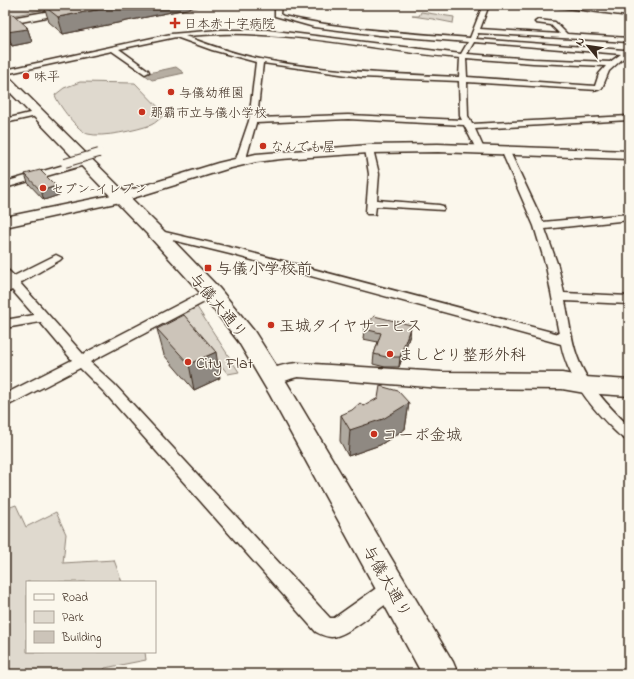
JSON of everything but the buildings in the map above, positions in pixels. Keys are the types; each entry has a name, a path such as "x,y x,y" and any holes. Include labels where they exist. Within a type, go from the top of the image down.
{"highway":[{"name":"与儀大通り","path":"5,80 156,233 212,293 246,336 272,378 441,674"}],"street":[{"path":"5,19 84,5"},
{"path":"5,22 100,5"},
{"path":"278,5 277,15 295,21 379,33 627,52"},
{"path":"480,149 468,125 463,98 463,79 464,56 472,41 486,5"},
{"path":"559,5 629,14"},
{"path":"288,24 295,21"},
{"path":"538,22 553,23 565,36"},
{"path":"267,32 281,27"},
{"path":"476,31 524,36 592,36 629,40"},
{"path":"5,72 177,35 267,32 464,56 549,62 610,64"},
{"path":"177,35 214,50 260,61 364,75 463,79 598,88 600,77 610,64 627,52"},
{"path":"113,48 145,72"},
{"path":"240,162 253,121 260,61"},
{"path":"5,121 38,113"},
{"path":"253,121 348,118 468,125 629,118"},
{"path":"369,149 374,174 372,207 439,208"},
{"path":"5,222 120,198 240,162 281,155 369,149 480,149 629,155"},
{"path":"505,150 538,226 552,266 574,368 603,410 629,435"},
{"path":"65,163 99,153"},
{"path":"5,185 85,162"},
{"path":"538,226 629,218"},
{"path":"156,233 233,251 567,341"},
{"path":"9,287 20,277 56,258"},
{"path":"5,274 9,287 30,301 42,318 80,361 109,388 323,625 329,628 337,627 392,588"},
{"path":"5,401 212,293"},
{"path":"559,297 629,300"},
{"path":"5,324 42,318"},
{"path":"272,378 288,371 298,370 441,380 554,380 585,385 629,388"}],"green space":[{"path":"5,5 67,5 5,17"},
{"path":"421,12 454,17 453,23 412,16 419,16"},
{"path":"80,82 135,83 165,114 153,124 145,127 120,133 102,135 88,134 79,128 69,118 55,95 64,88"},
{"path":"195,304 239,372 228,374 220,364 213,365 195,343 168,317"},
{"path":"16,505 26,527 56,512 66,534 63,563 114,560 122,581 26,581 26,653 145,653 146,660 105,668 101,674 5,674 5,509"}],"shaded area":[{"path":"176,67 184,73 152,80 144,74"}],"place":[{"name":"日本赤十字病院","path":"175,23"},
{"name":"味平","path":"26,76"},
{"name":"与儀幼稚園","path":"171,92"},
{"name":"那覇市立与儀小学校","path":"142,112"},
{"name":"なんでも屋","path":"263,146"},
{"name":"セブン-イレブン","path":"43,188"},
{"name":"与儀小学校前","path":"208,268"},
{"name":"玉城タイヤサービス","path":"271,325"},
{"name":"ましどり整形外科","path":"390,354"},
{"name":"City Flat","path":"188,362"},
{"name":"コーポ金城","path":"374,434"}]}
